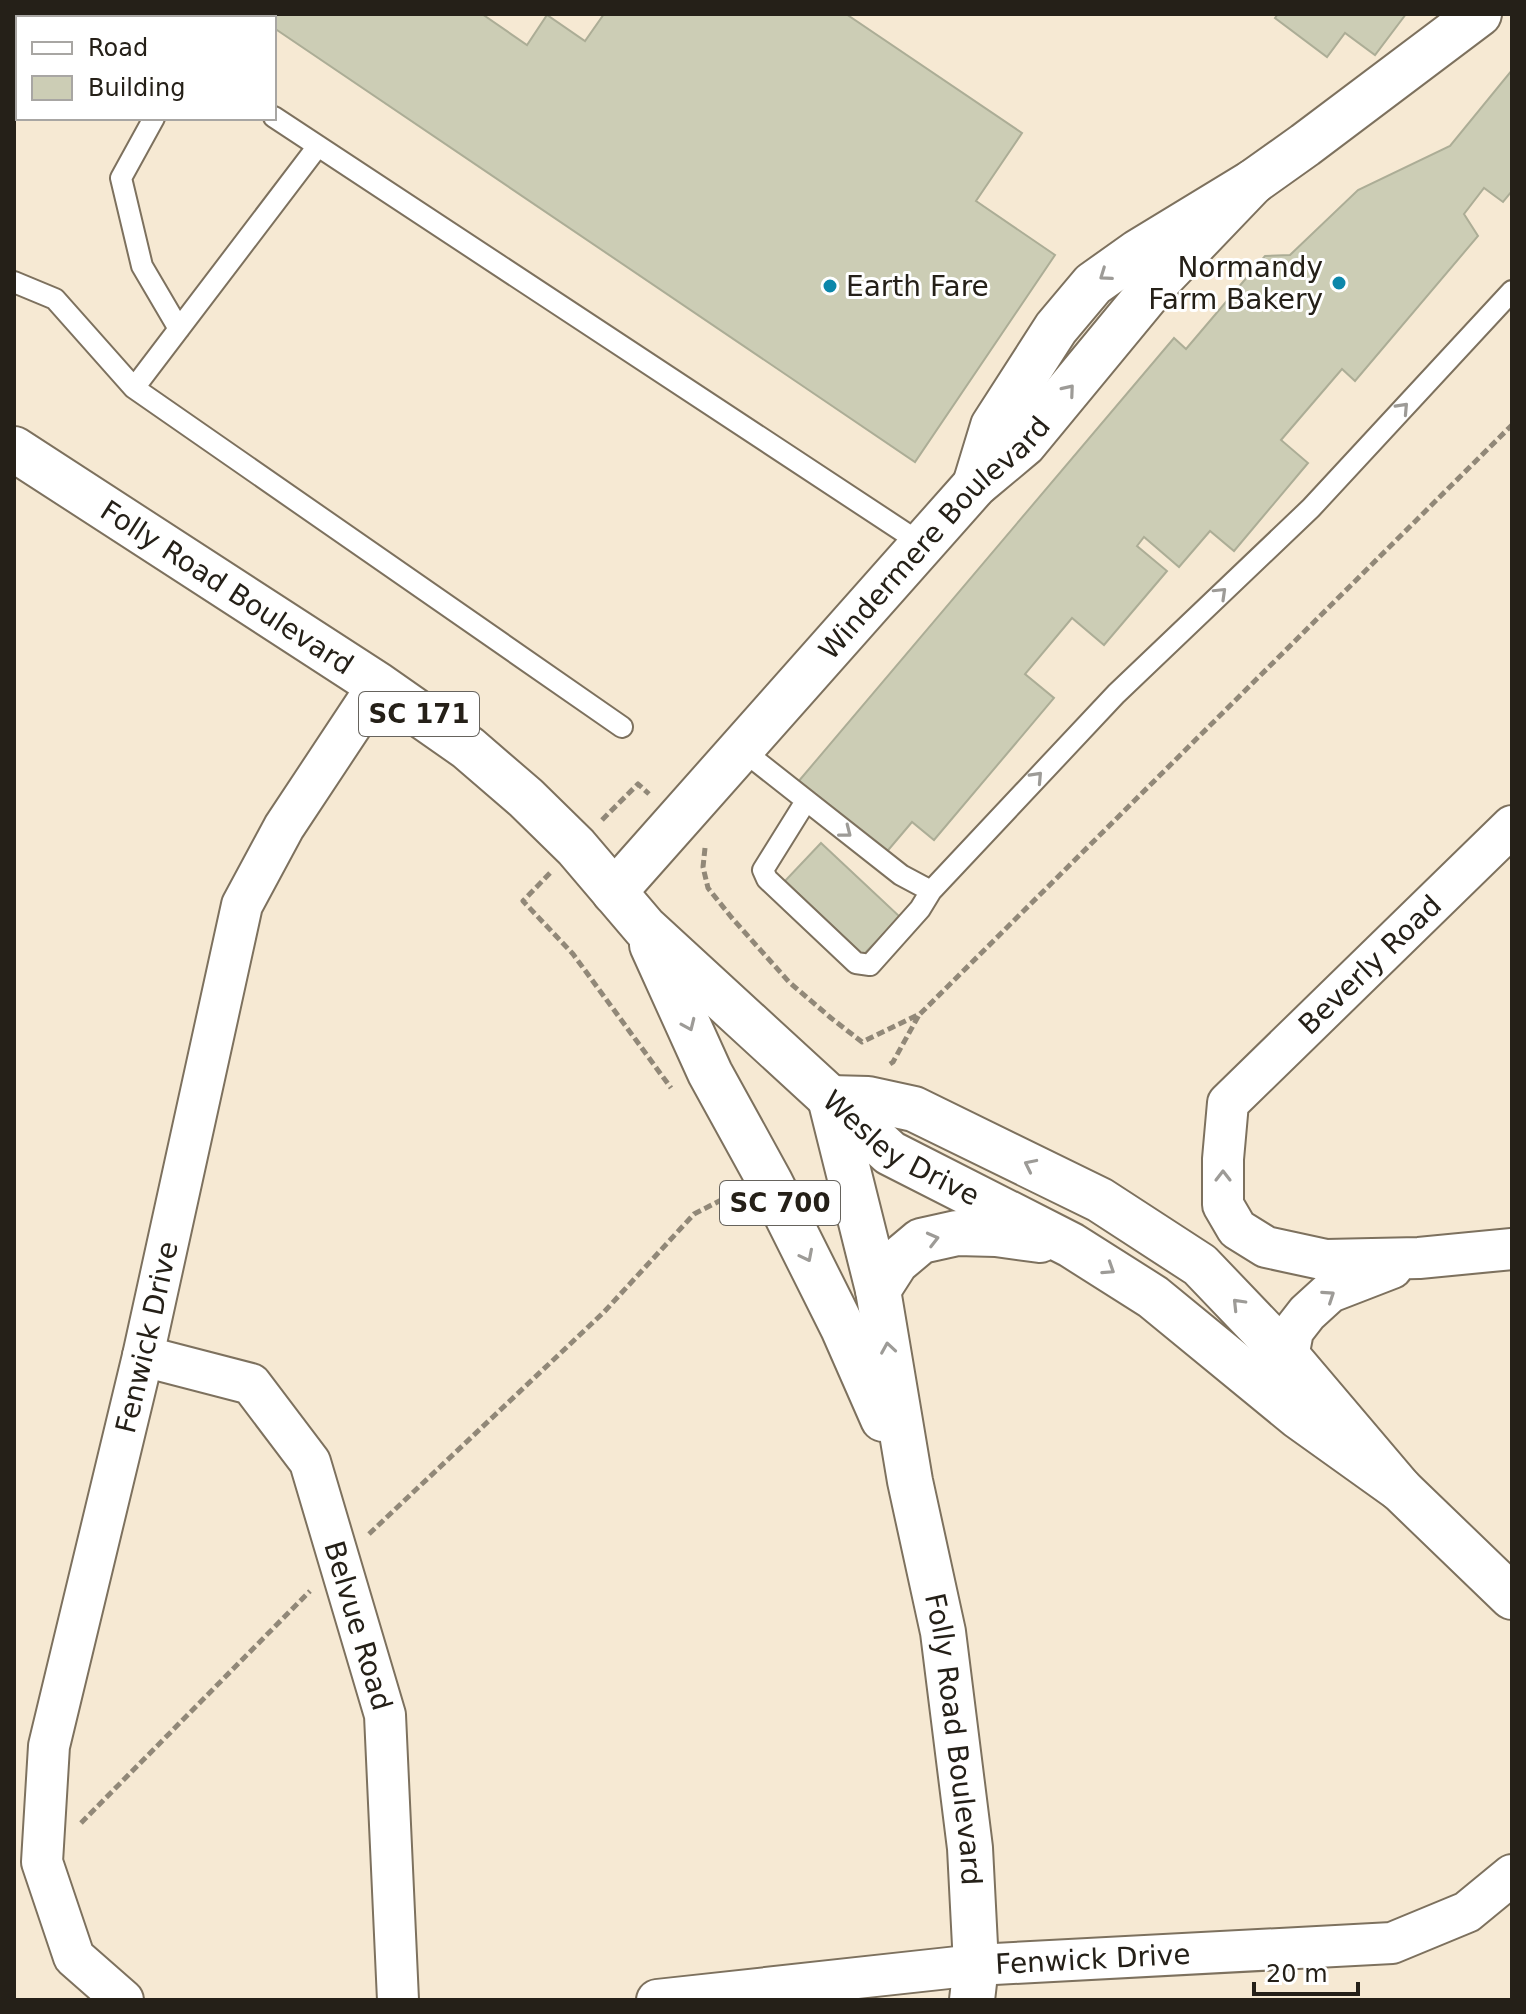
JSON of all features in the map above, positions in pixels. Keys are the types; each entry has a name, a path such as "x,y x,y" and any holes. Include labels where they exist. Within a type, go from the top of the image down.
{"main road":[{"name":"Windermere Boulevard","path":"975,485 993,426 1056,328 1093,284 1138,252 1253,182 1479,14"},
{"name":"Windermere Boulevard","path":"614,892 975,485 1024,444 1161,278 1253,182"},
{"name":"Folly Road Boulevard","path":"14,449 378,685 468,748 576,847 645,928 830,1098 878,1290 910,1481 943,1632 970,1848 974,1982"},
{"name":"Folly Road Boulevard","path":"645,928 710,1073 770,1182 843,1328 910,1481"},
{"name":"Wesley Drive","path":"830,1098 890,1153 1071,1245 1153,1297 1298,1416 1400,1489"},
{"name":"Wesley Drive","path":"830,1098 868,1099 914,1109 1100,1200 1200,1265 1288,1357 1400,1489 1512,1597"},
{"path":"878,1290 896,1262 921,1241 957,1233 996,1234 1071,1245"}],"street":[{"name":"Fenwick Drive","path":"123,2000 74,1957 42,1862 49,1746 143,1356 242,905 284,827 378,685"},
{"name":"Beverly Road","path":"1419,1258 1326,1260 1266,1247 1237,1229 1223,1205 1228,1103 1512,826"},
{"path":"1288,1357 1293,1331 1330,1292 1419,1258 1512,1249"},
{"name":"Belvue Road","path":"143,1356 251,1384 310,1462 385,1715 398,2000"},
{"name":"Fenwick Drive","path":"657,2000 974,1982 1392,1943 1467,1912 1512,1875"}],"lane":[{"path":"276,118 922,544"},
{"path":"153,120 121,178 142,266 179,329"},
{"path":"134,388 318,146"},
{"path":"14,282 55,299 134,388 622,727"},
{"path":"806,801 763,870 767,879 856,963 870,965 920,909 931,891 1116,694 1311,508 1512,291"},
{"path":"741,749 901,875 931,891"}],"path":[{"path":"862,1042 920,1014 1512,425"}],"building":[{"path":"253,14 482,14 527,45 547,15 585,41 604,14 846,14 1022,133 976,201 1055,255 915,462 276,29 276,16"},
{"path":"1278,14 1406,14 1375,55 1345,33 1327,57 1275,18"},
{"path":"1512,70 1512,191 1503,202 1484,188 1464,214 1478,236 1355,381 1342,369 1281,440 1308,463 1234,551 1210,531 1179,567 1144,537 1137,546 1167,571 1104,645 1072,618 1025,674 1054,698 934,840 912,822 884,855 798,782 1174,338 1186,349 1265,256 1290,255 1358,190 1450,146"},
{"path":"821,843 900,917 863,955 785,881"}],"waterway":[{"path":"14,101 16,106"}],"place":[{"name":"Normandy Farm Bakery","path":"1339,283"},
{"name":"Earth Fare","path":"830,286"}]}
